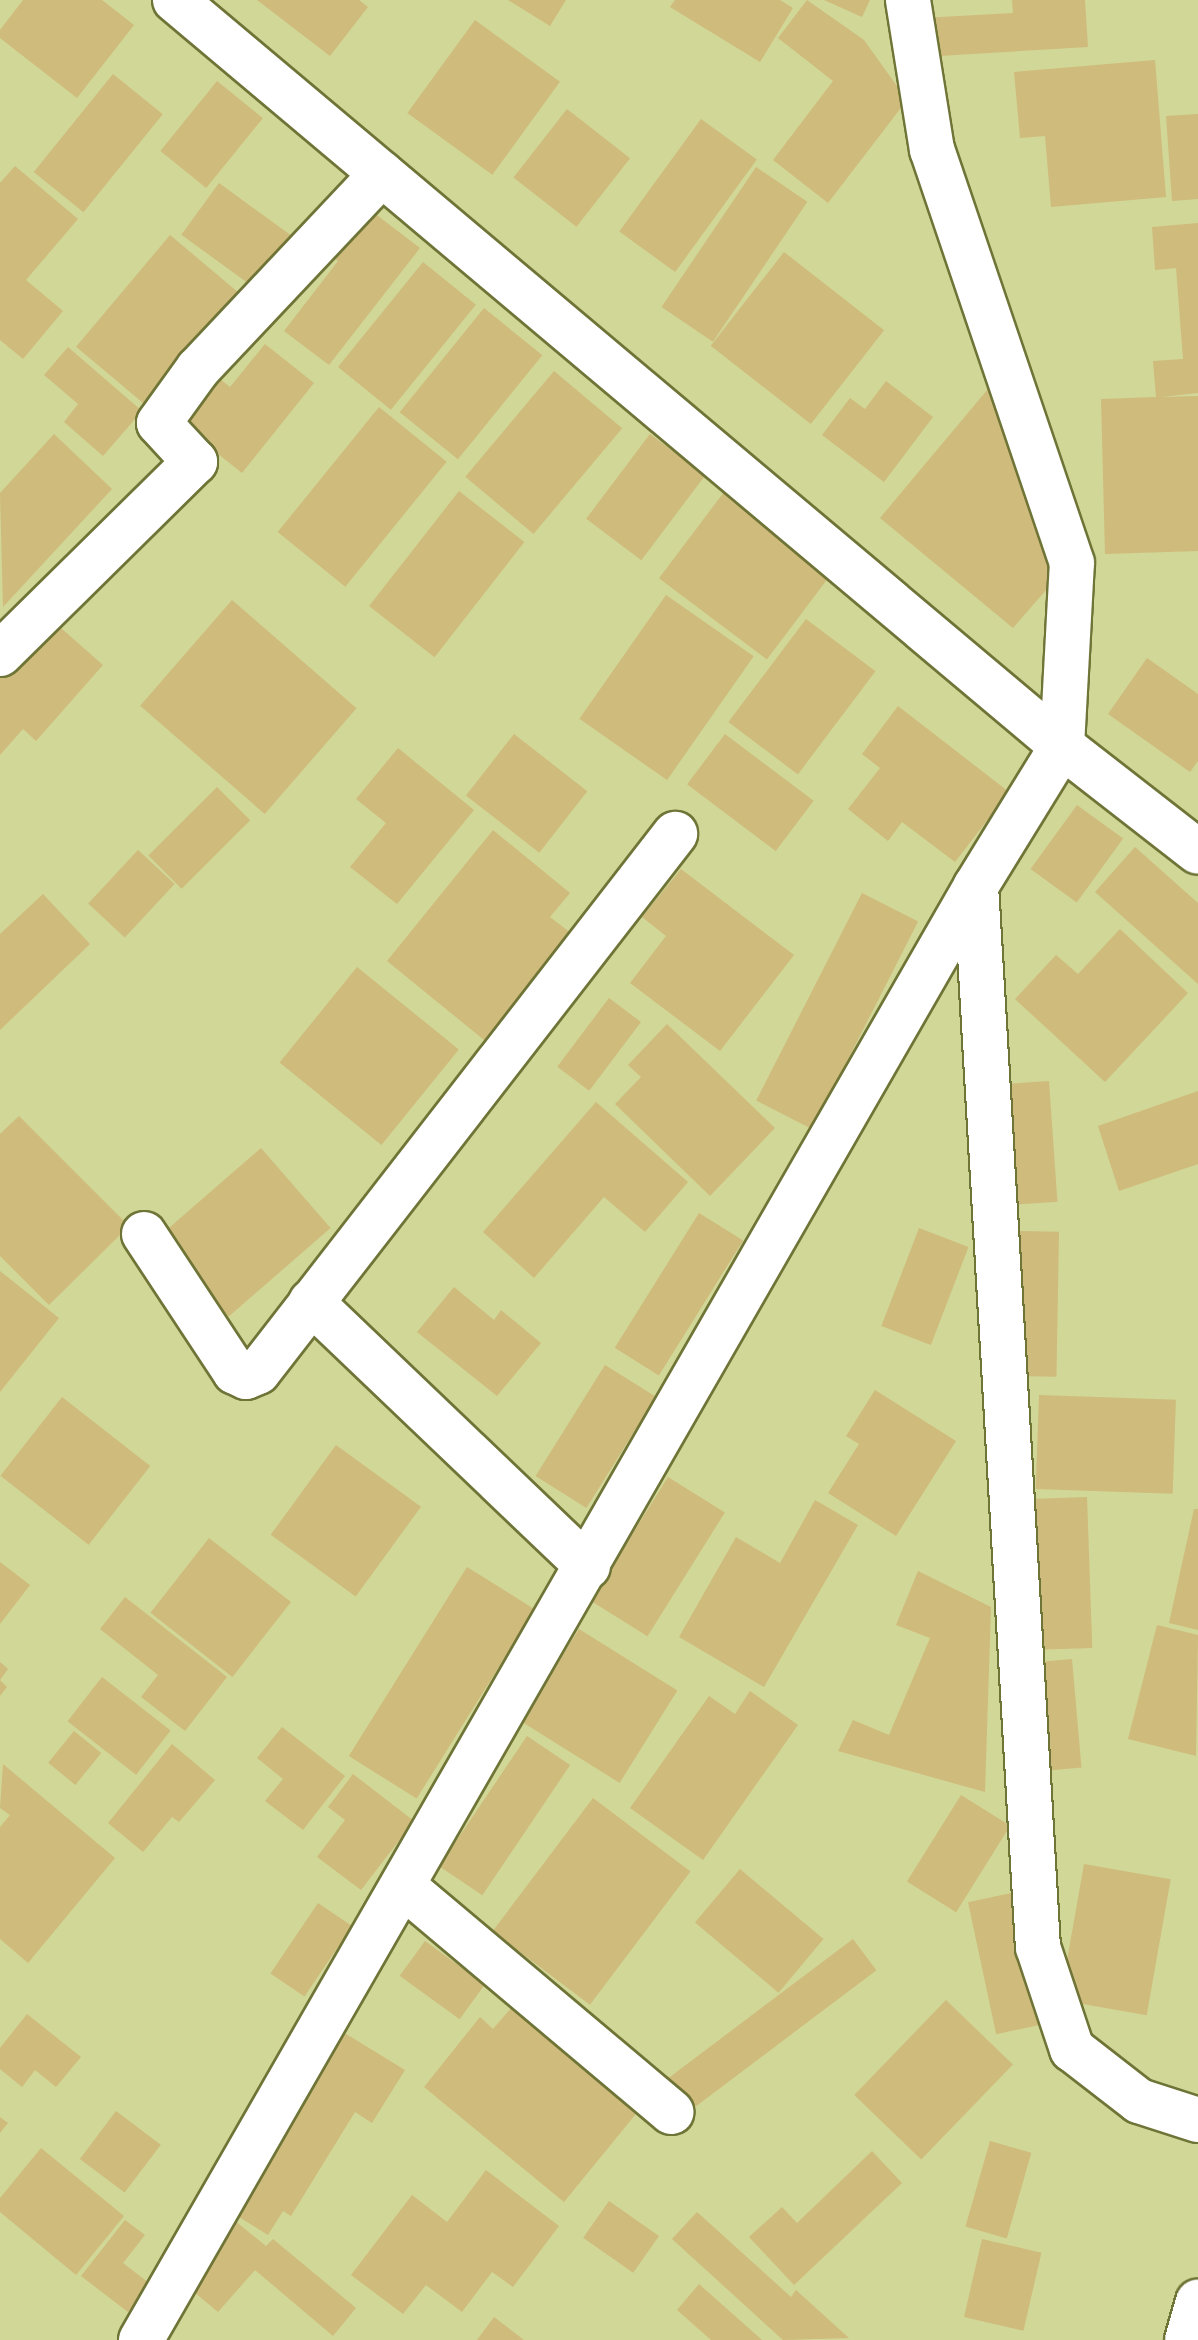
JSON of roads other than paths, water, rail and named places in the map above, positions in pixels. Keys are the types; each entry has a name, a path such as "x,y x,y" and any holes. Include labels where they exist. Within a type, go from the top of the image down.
{"street":[{"path":"175,0 1062,746 1198,852"},
{"path":"141,2340 588,1567 976,886 1062,746 1072,563 932,150 908,0"},
{"path":"0,654 195,462 159,423 198,369 382,174"},
{"path":"144,1234 235,1372 246,1377 258,1372 675,834"},
{"path":"976,886 1038,1947 1072,2049 1139,2101 1198,2120"},
{"path":"311,1302 588,1567"},
{"path":"403,1886 671,2112"},
{"path":"1187,2340 1198,2302"}]}
